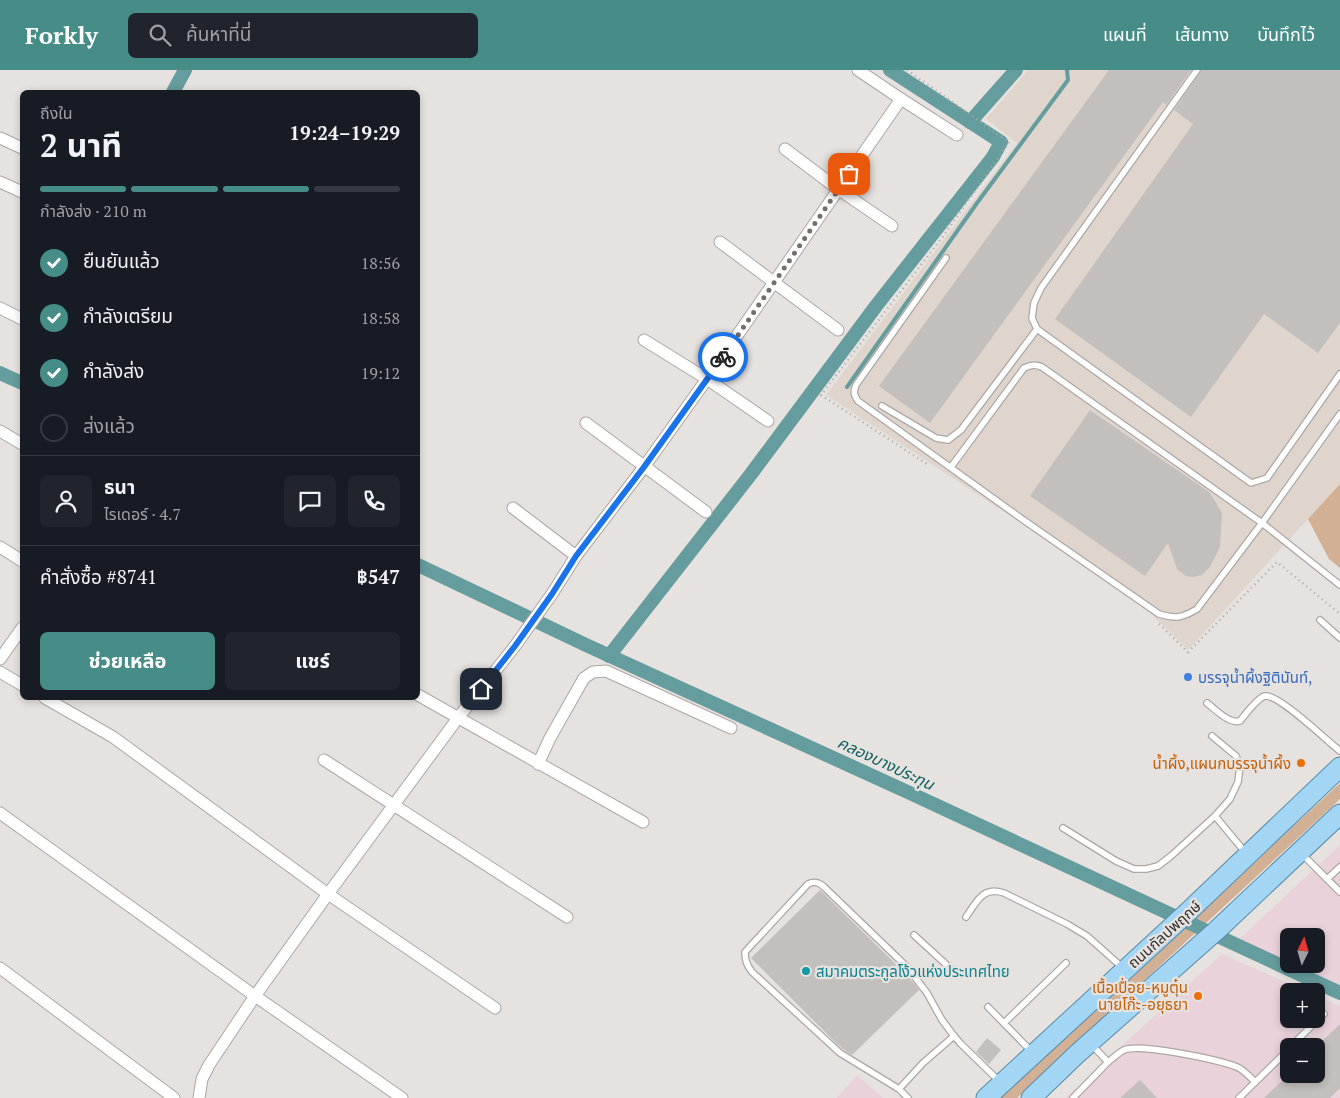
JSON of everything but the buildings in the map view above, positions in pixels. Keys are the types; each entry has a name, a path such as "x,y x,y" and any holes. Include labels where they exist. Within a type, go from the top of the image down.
{"main road":[{"name":"ถนนกัลปพฤกษ์","path":"986,1098 1248,856 1340,767"},
{"path":"1031,1098 1217,930 1340,814"}],"street":[{"path":"858,70 958,135"},
{"path":"198,1098 202,1079 255,996 458,718 515,646 576,556 644,467 901,99"},
{"path":"0,138 20,147"},
{"path":"785,149 838,189 892,226"},
{"path":"0,182 20,191"},
{"path":"720,242 838,330"},
{"path":"0,308 20,318"},
{"path":"644,340 707,379 768,421"},
{"path":"586,423 706,512"},
{"path":"0,431 20,443"},
{"path":"513,508 576,556"},
{"path":"0,547 20,560"},
{"path":"0,659 20,631"},
{"path":"538,764 550,738 584,678 594,672 606,671 731,728"},
{"path":"0,672 20,684"},
{"path":"420,696 643,822"},
{"path":"49,700 113,736 328,894 495,1008"},
{"path":"324,760 568,917"},
{"path":"0,813 255,996 402,1098"},
{"path":"0,968 174,1098"}],"lane":[{"path":"1197,70 1041,288 1034,303 1032,318 1037,329 1251,483 1267,478 1340,374"},
{"path":"946,258 856,385 854,395 858,401 1022,519 1159,614 1178,618 1198,609 1262,524 1340,414"},
{"path":"882,406 936,438 948,440 961,430 1037,329"},
{"path":"951,467 1024,368 1037,365 1262,524 1340,585"},
{"path":"1320,620 1340,638"},
{"path":"1208,703 1231,721 1236,722 1240,721 1260,699 1266,696 1274,698 1286,705 1340,751"},
{"path":"1063,828 1116,861 1134,869 1158,866 1215,816 1230,799 1238,782 1240,766 1236,756 1212,736"},
{"path":"1215,816 1248,856"},
{"path":"1300,852 1340,892"},
{"path":"1327,879 1340,868"},
{"path":"908,1098 899,1089 840,1053 752,972 747,965 745,952 808,884 812,882 823,886 907,968 927,993 942,1020 954,1036 1001,1084"},
{"path":"966,917 988,891 1004,892 1087,936 1124,970"},
{"path":"914,934 950,968"},
{"path":"1004,1023 1066,963"},
{"path":"988,1007 1033,1053"},
{"path":"1300,1038 1310,1028"},
{"path":"899,1089 954,1036"},
{"path":"1090,1043 1108,1062"},
{"path":"1073,1098 1108,1062 1123,1050 1133,1048 1203,1058 1231,1065 1239,1068 1255,1082"},
{"path":"1239,1098 1280,1058"}],"path":[{"path":"907,70 1009,142 944,235 821,394 932,467"},
{"path":"1156,622 1188,652 1277,562 1340,614"}],"shaded area":[{"path":"1028,70 1340,70 1340,484 1188,650 1133,596 826,395 1017,143 986,119"},
{"path":"1340,484 1340,568 1329,559 1308,519"},
{"path":"1340,783 1340,799 1017,1098 999,1098"},
{"path":"1340,845 1340,985 1313,973 1325,973 1325,928 1280,928 1280,958 1239,939"},
{"path":"1222,954 1288,983 1280,983 1280,1028 1325,1028 1325,1000 1340,1006 1340,1098 1065,1098"},
{"path":"857,1075 883,1098 837,1098"}],"waterway":[{"path":"174,90 185,70"},
{"path":"609,656 751,474 876,306 993,157 1001,142 890,70"},
{"path":"970,122 1016,70"},
{"path":"847,387 977,203 1068,80 1067,70"},
{"name":"คลองบางประทุน","path":"0,373 20,382"},
{"name":"คลองบางประทุน","path":"420,566 586,645 1340,993"}],"way so far":[{"path":"723,357 849,174"}],"place":[{"name":"บรรจุน้ำผึ้งฐิตินันท์,","path":"1188,677"},
{"name":"น้ำผึ้ง,แผนกบรรจุน้ำผึ้ง","path":"1301,763"},
{"name":"สมาคมตระกูลโง้วแห่งประเทศไทย","path":"806,971"},
{"name":"เนื้อเปื่อย-หมูตุ๋น นายโก๊ะ-อยุธยา","path":"1198,996"}],"route":[{"path":"481,689 515,646 576,556 644,467 723,357"}]}
